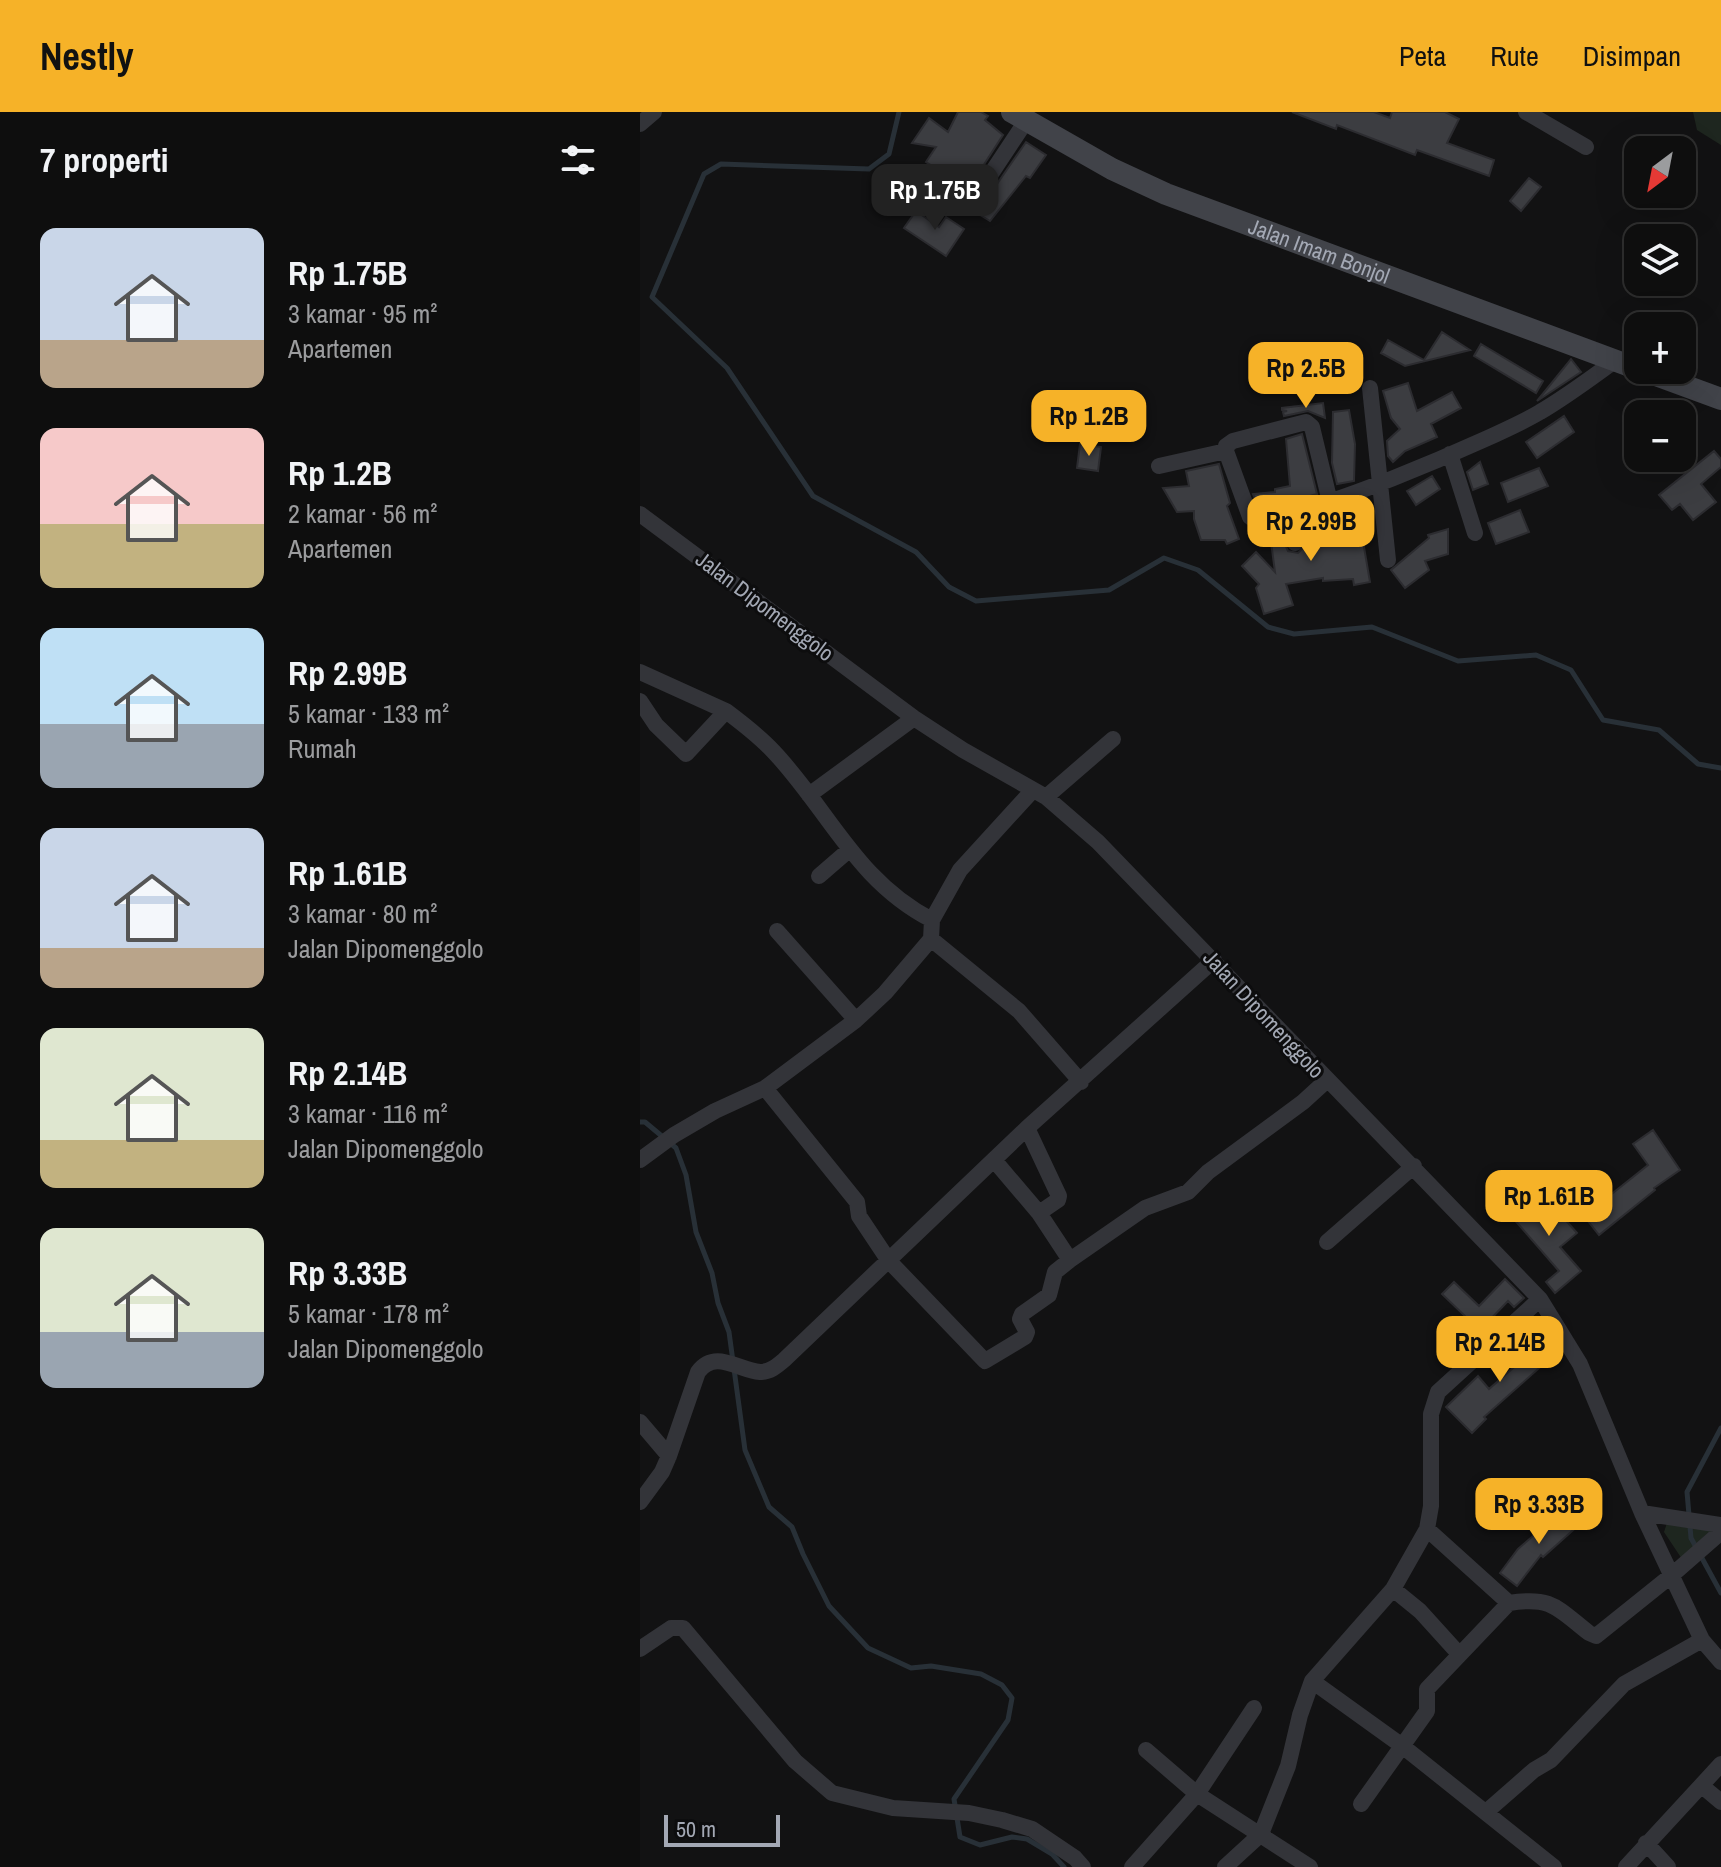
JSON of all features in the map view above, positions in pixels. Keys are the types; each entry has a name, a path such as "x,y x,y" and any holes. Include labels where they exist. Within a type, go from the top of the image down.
{"main road":[{"name":"Jalan Imam Bonjol","path":"1019,117 1112,169 1166,194 1624,363"},
{"name":"Jalan Imam Bonjol","path":"1680,384 1721,399"}],"street":[{"path":"640,124 654,112"},
{"path":"1526,112 1586,147"},
{"path":"971,204 1019,117"},
{"path":"1330,502 1309,423 1233,441 1226,446 1250,517 1256,520 1288,513 1330,502 1381,485 1538,414 1616,360"},
{"path":"1370,388 1388,560"},
{"path":"1159,466 1226,451"},
{"path":"1450,454 1475,533"},
{"path":"1288,513 1295,543"},
{"name":"Jalan Dipomenggolo","path":"640,514 914,718 1039,794 1098,842 1540,1299 1580,1364 1642,1513 1702,1640 1721,1662"},
{"path":"640,672 726,711 773,750 849,850 898,901 932,920"},
{"path":"640,701 656,725 686,754 726,711"},
{"path":"809,795 914,718"},
{"path":"640,1160 658,1145 715,1111 765,1088 856,1020 885,993 931,939 932,920 960,870 1039,794 1113,739"},
{"path":"819,876 849,850"},
{"path":"777,931 856,1020"},
{"path":"931,939 1019,1011 1081,1082"},
{"path":"640,1502 669,1456 698,1372 711,1361 761,1372 773,1369 1027,1128 1214,960"},
{"path":"765,1088 857,1202 859,1216 889,1261 985,1361 1025,1337 1027,1332 1020,1319 1022,1314 1049,1295 1055,1272 1145,1208 1188,1192 1208,1172 1303,1102 1326,1081"},
{"path":"1027,1128 1059,1196 1058,1200 1039,1213"},
{"path":"994,1160 1039,1213 1070,1260"},
{"path":"1327,1242 1414,1166"},
{"path":"1225,1867 1261,1834 1288,1766 1312,1681 1393,1589 1427,1529 1431,1506 1433,1402 1451,1379 1540,1299"},
{"path":"640,1422 669,1456"},
{"path":"1642,1513 1721,1525"},
{"path":"1427,1529 1509,1603"},
{"path":"1361,1804 1427,1711 1427,1689 1509,1603 1533,1599 1549,1603 1596,1636 1721,1532"},
{"path":"1393,1589 1420,1611 1459,1654"},
{"path":"640,1649 671,1628 683,1628 795,1761 832,1793 893,1808 969,1813 1032,1829 1075,1858 1083,1867"},
{"path":"1486,1812 1534,1770 1551,1760 1624,1684 1702,1640"},
{"path":"1312,1681 1401,1745 1554,1867"},
{"path":"1132,1867 1197,1794 1254,1708"},
{"path":"1146,1750 1197,1794 1310,1867"},
{"path":"1626,1867 1721,1764"},
{"path":"1702,1786 1721,1802"},
{"path":"1646,1843 1668,1867"}],"shaded area":[{"path":"1693,112 1721,112 1721,145 1697,130"},
{"path":"1667,1523 1714,1530 1682,1559 1664,1532"}],"building":[{"path":"958,112 981,112 988,116 985,120 1003,135 972,183 949,167 945,174 926,162 936,147 912,143 929,118 948,132"},
{"path":"1292,112 1374,112 1390,118 1392,112 1445,112 1459,119 1447,143 1494,160 1489,176 1417,150 1415,155 1337,125 1336,129"},
{"path":"1026,142 1046,155 1030,178 1026,176 990,221 977,213"},
{"path":"1529,178 1541,187 1521,211 1510,201"},
{"path":"916,211 939,227 946,217 964,229 946,256 904,228"},
{"path":"1442,332 1470,350 1405,366 1381,353 1388,340 1424,360"},
{"path":"1481,344 1543,381 1536,393 1474,356"},
{"path":"1571,359 1581,372 1537,401"},
{"path":"1408,383 1417,411 1452,392 1461,408 1431,424 1437,437 1405,451 1393,462 1388,456 1387,441 1400,429 1391,418 1383,391"},
{"path":"1323,403 1325,418 1308,411 1284,416 1283,412 1287,411 1282,410 1282,408"},
{"path":"1349,410 1355,444 1354,481 1337,484 1332,463 1333,412"},
{"path":"1564,416 1574,432 1537,458 1526,442"},
{"path":"1302,434 1317,494 1269,507 1258,506 1253,494 1275,492 1275,489 1290,486 1286,439"},
{"path":"1080,444 1101,447 1098,471 1077,468"},
{"path":"1714,451 1721,459 1721,467 1701,484 1716,502 1693,520 1680,504 1672,510 1659,495 1688,472 1696,472 1696,465"},
{"path":"1480,462 1488,484 1473,490 1467,472"},
{"path":"1219,464 1230,503 1227,506 1239,539 1227,544 1225,540 1201,540 1194,511 1177,512 1163,488 1189,486 1186,471"},
{"path":"1539,468 1548,486 1508,502 1501,483"},
{"path":"1432,476 1440,489 1416,505 1407,491"},
{"path":"1520,510 1529,532 1496,544 1488,523"},
{"path":"1359,518 1370,582 1354,585 1353,579 1323,581 1323,578 1286,584 1293,605 1264,614 1256,588 1259,584 1242,566 1256,552 1275,572 1271,542 1282,537 1288,551 1298,553 1306,545 1303,528 1323,523 1325,534 1331,534 1331,522"},
{"path":"1448,529 1448,554 1425,561 1429,570 1405,588 1391,570 1429,538 1428,535"},
{"path":"1653,1130 1680,1170 1599,1235 1584,1216 1648,1165 1633,1144"},
{"path":"1538,1194 1577,1233 1560,1247 1581,1271 1555,1293 1546,1282 1559,1271 1512,1217"},
{"path":"1505,1279 1524,1298 1514,1307 1508,1301 1460,1351 1447,1339 1467,1318 1442,1294 1454,1282 1479,1306"},
{"path":"1529,1326 1555,1354 1484,1417 1486,1419 1472,1433 1446,1407 1478,1376 1489,1389 1529,1354 1515,1338"},
{"path":"1565,1508 1580,1524 1543,1557 1541,1555 1517,1586 1500,1573 1518,1549"}],"waterway":[{"path":"899,112 889,154 869,169 721,164 704,174 652,297 727,368 813,496 916,552 949,587 976,601 1109,590 1164,558 1198,570 1268,627 1294,634 1372,627 1458,661 1536,655 1571,670 1603,720 1659,730 1698,764 1721,768"},
{"path":"640,1122 645,1122 676,1148 686,1175 696,1232 729,1332 745,1450 769,1507 792,1527 829,1606 868,1648 911,1668 931,1666 981,1674 1002,1685 1012,1698 1008,1720 954,1799 960,1837 980,1845 1012,1837 1027,1839 1052,1854 1064,1867"},
{"path":"1721,1428 1687,1492 1691,1538 1721,1593"}]}
